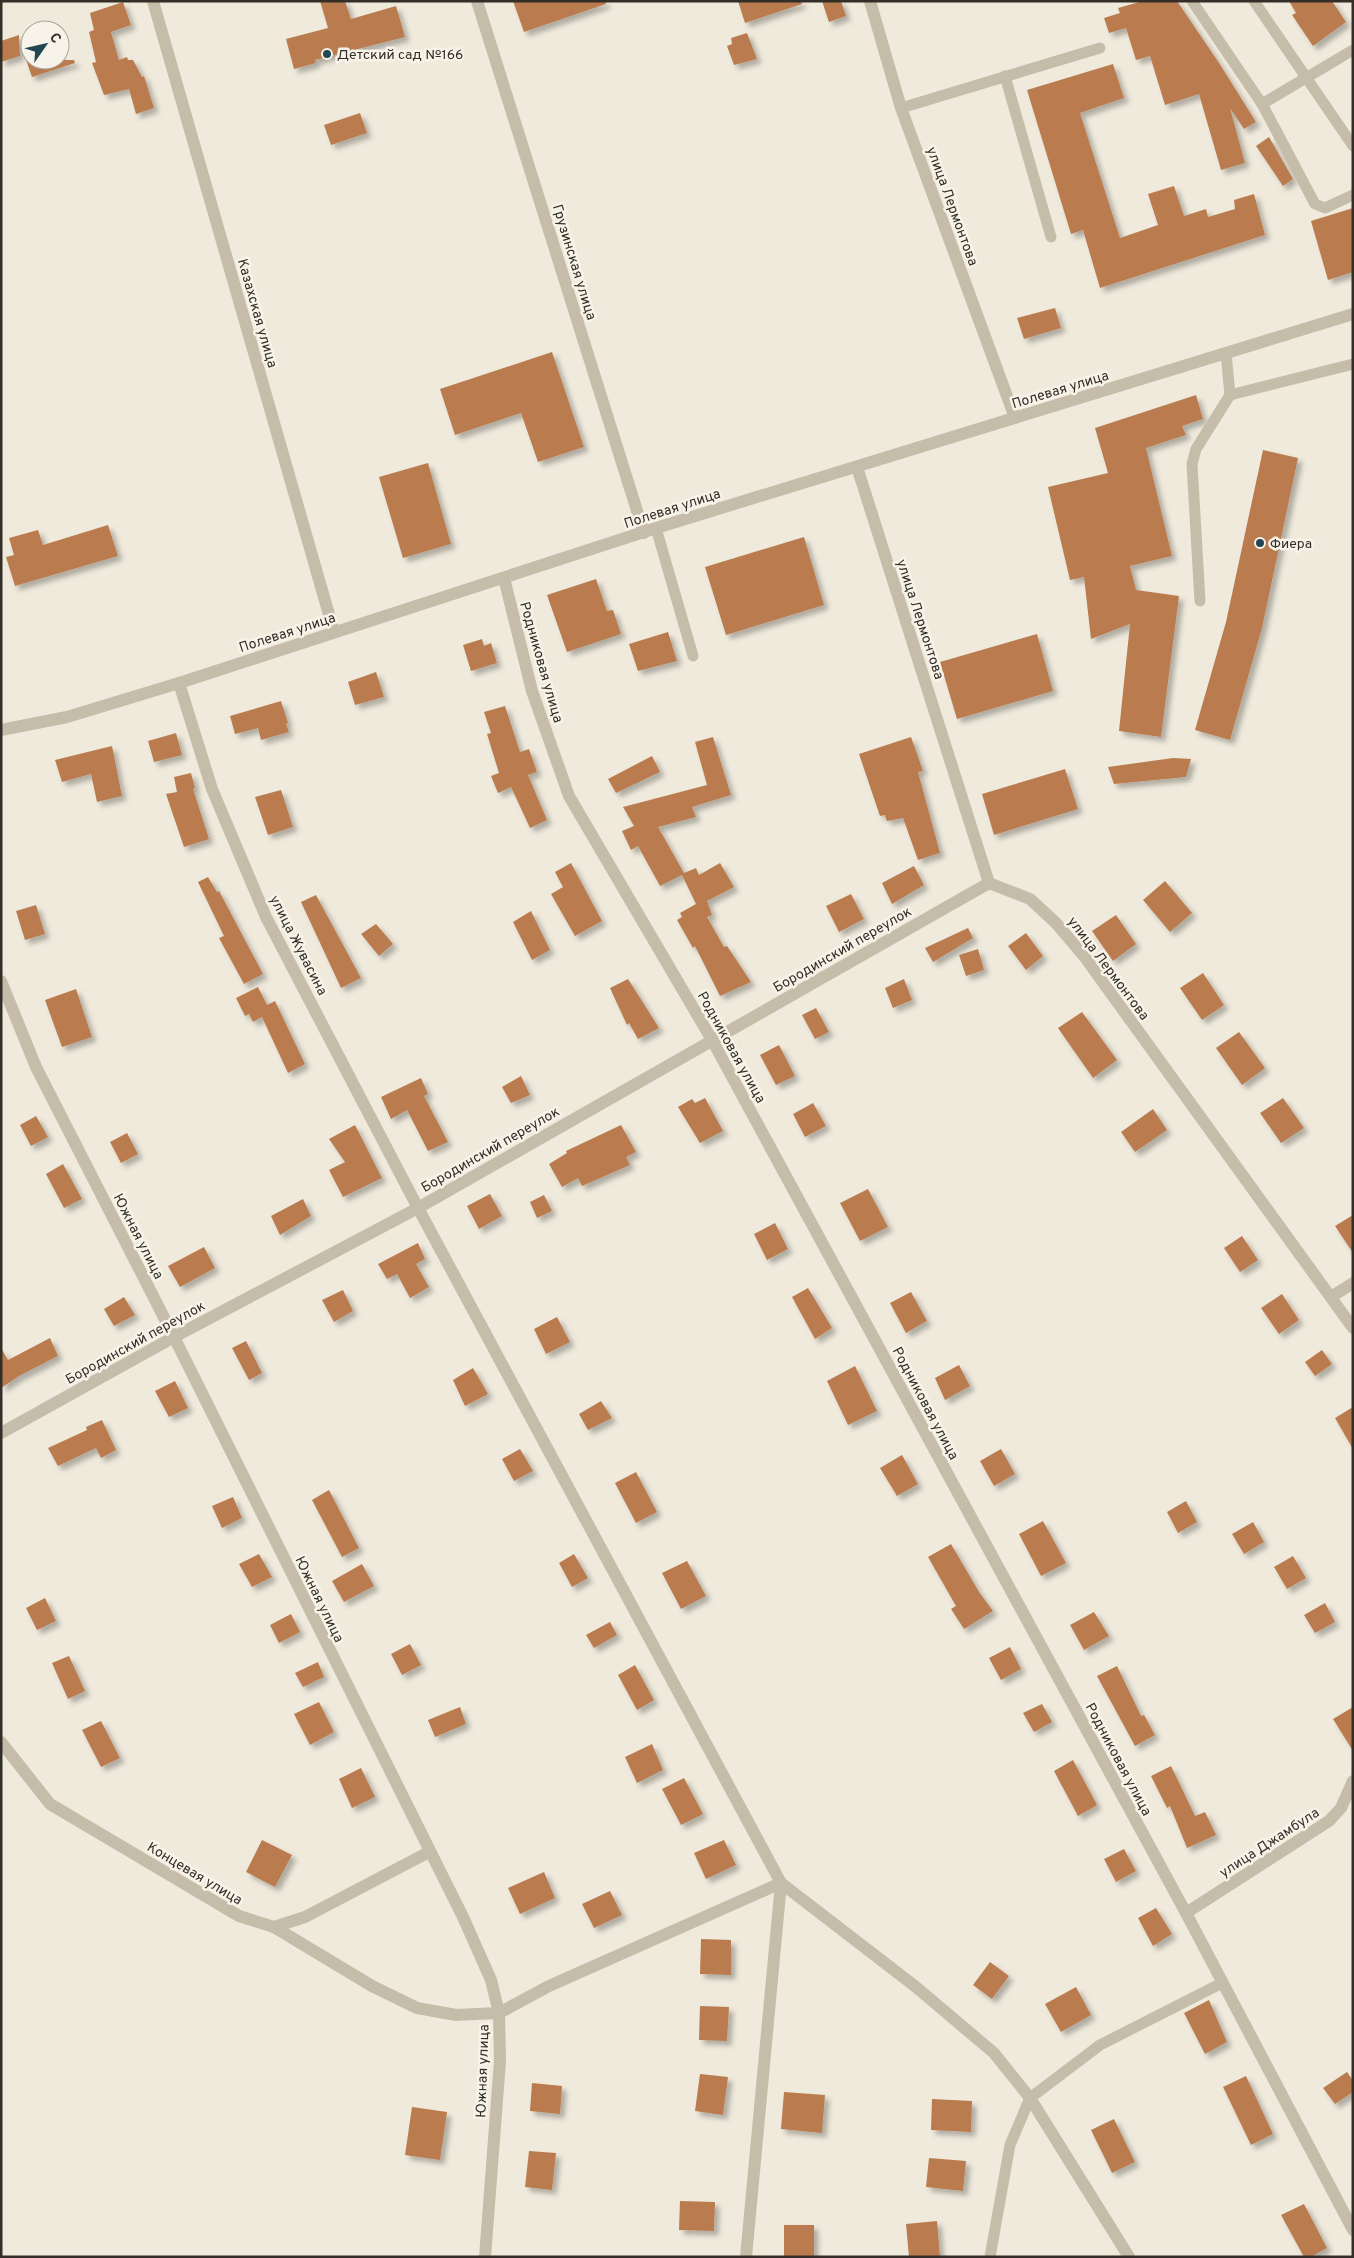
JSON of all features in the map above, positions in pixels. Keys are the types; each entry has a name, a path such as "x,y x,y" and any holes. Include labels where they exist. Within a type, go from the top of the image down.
{"street":[{"name":"Казахская улица","path":"153,1 334,632"},
{"name":"Грузинская улица","path":"477,1 650,530"},
{"name":"улица Лермонтова","path":"870,1 901,108 1015,418"},
{"name":"Полевая улица","path":"1,730 67,717 179,683 650,530 1353,314"},
{"name":"улица Лермонтова","path":"857,467 989,883 1030,899 1056,923 1078,949 1353,1328"},
{"name":"Родниковая улица","path":"504,578 532,691 569,796 712,1040 1186,1913 1353,2230"},
{"name":"улица Жувасина","path":"179,683 212,789 266,917 418,1208 781,1883"},
{"name":"Бородинский переулок","path":"1,1433 174,1337 418,1208 989,883"},
{"name":"Южная улица","path":"1,981 36,1067 174,1337 463,1917 491,1980 499,2013 500,2061 485,2257"},
{"path":"1331,1297 1353,1283"},
{"name":"Концевая улица","path":"1,1742 50,1804 239,1916 274,1927 372,1986 417,2008 456,2015 499,2013"},
{"name":"улица Джамбула","path":"1186,1913 1329,1821 1342,1808 1353,1781"},
{"path":"274,1927 304,1917 429,1852"},
{"path":"499,2013 549,1986 781,1883"},
{"path":"781,1883 916,1987 994,2053 1030,2098 1129,2257"},
{"path":"746,2257 781,1883"}],"lane":[{"path":"1192,1 1262,104 1316,204 1325,208 1353,195"},
{"path":"1254,1 1353,146"},
{"path":"901,108 1100,48"},
{"path":"1262,104 1353,50"},
{"path":"1005,76 1051,237"},
{"path":"1200,601 1192,464 1196,449 1230,395 1226,353"},
{"path":"1230,395 1353,364"},
{"path":"650,530 693,656"},
{"path":"990,2257 1010,2145 1030,2098 1100,2045 1222,1983"}],"building":[{"path":"320,1 345,1 351,19 396,6 405,37 315,60 316,63 294,69 286,39 328,28"},
{"path":"513,1 606,1 606,4 524,32"},
{"path":"738,1 801,1 802,4 745,23"},
{"path":"822,1 841,1 846,16 829,22"},
{"path":"1143,1 1177,1 1219,63 1256,122 1244,129 1230,108 1245,163 1221,170 1199,94 1165,105 1150,56 1136,60 1126,28 1109,33 1104,18 1120,13 1118,8"},
{"path":"1289,1 1332,1 1346,22 1313,46 1292,15 1296,13"},
{"path":"123,2 131,25 111,32 119,60 127,57 128,60 133,60 142,77 144,76 154,108 136,114 129,89 104,95 92,63 96,62 89,32 94,30 90,13"},
{"path":"747,33 757,59 734,65 727,46 732,44 731,38"},
{"path":"19,35 20,56 1,62 1,41"},
{"path":"70,60 74,60 75,63 70,65"},
{"path":"1113,64 1124,98 1080,113 1120,238 1158,225 1148,194 1174,186 1184,216 1206,209 1208,217 1235,209 1234,200 1254,194 1265,235 1100,288 1083,230 1071,234 1027,90"},
{"path":"30,70 54,70 32,77"},
{"path":"360,113 367,133 331,145 324,125"},
{"path":"1269,137 1293,179 1283,186 1256,146"},
{"path":"1353,208 1353,272 1328,280 1311,221"},
{"path":"1055,308 1061,328 1024,339 1017,318"},
{"path":"552,352 584,447 538,462 521,413 455,435 440,389"},
{"path":"1196,395 1203,419 1182,426 1186,435 1146,448 1172,556 1130,566 1136,590 1179,596 1161,737 1119,731 1130,624 1091,639 1084,577 1070,580 1048,487 1108,473 1095,428"},
{"path":"1263,450 1298,458 1262,628 1230,740 1195,730 1226,622"},
{"path":"428,463 451,544 403,558 379,477"},
{"path":"108,525 118,556 15,586 6,557 14,555 9,538 38,530 43,545"},
{"path":"804,537 824,605 726,635 705,567"},
{"path":"596,579 607,611 613,610 621,634 567,652 547,595"},
{"path":"668,632 677,661 638,671 629,644"},
{"path":"1037,634 1053,691 957,719 940,662"},
{"path":"482,639 484,646 491,643 497,663 471,671 463,645"},
{"path":"376,672 384,697 355,705 348,682"},
{"path":"281,701 289,732 261,740 258,728 235,734 230,716"},
{"path":"505,706 520,752 529,749 537,772 528,775 547,820 530,828 511,787 498,793 491,776 499,773 487,734 491,733 484,712"},
{"path":"176,733 182,755 154,762 148,741"},
{"path":"713,737 731,795 692,807 696,817 658,827 684,873 696,868 699,875 720,863 734,887 707,901 712,915 707,917 724,947 727,946 751,982 720,996 695,946 693,948 677,920 682,917 680,913 696,904 682,875 660,886 638,846 631,850 622,831 634,826 623,807 707,785 695,742"},
{"path":"911,737 923,771 918,772 940,853 918,860 903,818 887,821 885,815 880,816 859,754"},
{"path":"112,746 122,796 97,802 91,774 62,782 55,760"},
{"path":"652,756 660,772 616,793 608,779"},
{"path":"1173,758 1191,759 1186,777 1114,784 1108,767"},
{"path":"1065,769 1078,809 994,835 982,794"},
{"path":"191,773 195,788 193,789 209,839 184,847 166,794 177,792 174,777"},
{"path":"281,790 293,827 268,835 255,797"},
{"path":"571,863 602,921 575,936 551,894 563,887 555,872"},
{"path":"914,866 924,885 892,904 882,883"},
{"path":"208,877 217,892 219,891 263,974 244,984 219,938 224,936 198,882"},
{"path":"1165,881 1192,913 1170,932 1143,900"},
{"path":"851,894 864,919 839,932 826,906"},
{"path":"316,895 361,978 341,988 301,902"},
{"path":"36,905 45,934 25,940 16,911"},
{"path":"531,911 550,950 532,960 513,922"},
{"path":"1116,915 1136,944 1113,961 1092,931"},
{"path":"376,924 393,944 379,956 361,934"},
{"path":"968,928 973,938 933,962 925,948"},
{"path":"1026,933 1043,956 1026,970 1008,946"},
{"path":"978,949 984,970 966,976 959,955"},
{"path":"1203,973 1224,1005 1202,1020 1180,988"},
{"path":"628,979 659,1028 638,1039 629,1023 627,1025 610,988"},
{"path":"904,979 912,1000 893,1008 885,988"},
{"path":"258,987 267,1005 275,1001 305,1064 288,1073 262,1017 253,1022 249,1014 245,1016 236,998"},
{"path":"76,989 92,1037 62,1047 45,1000"},
{"path":"816,1008 829,1032 815,1039 802,1015"},
{"path":"1082,1012 1117,1060 1093,1078 1058,1028"},
{"path":"1239,1032 1265,1068 1242,1085 1216,1048"},
{"path":"779,1045 795,1076 776,1085 760,1055"},
{"path":"521,1076 530,1095 511,1103 502,1087"},
{"path":"421,1078 428,1094 424,1096 448,1142 428,1151 407,1110 391,1119 381,1097"},
{"path":"705,1098 723,1131 700,1143 678,1107 692,1099 695,1103"},
{"path":"1283,1098 1304,1128 1281,1143 1260,1113"},
{"path":"813,1103 826,1126 805,1137 793,1114"},
{"path":"1153,1109 1167,1130 1135,1152 1121,1132"},
{"path":"36,1116 48,1137 31,1146 20,1125"},
{"path":"355,1125 382,1178 343,1197 329,1170 345,1162 329,1139"},
{"path":"621,1125 636,1152 626,1157 630,1165 582,1186 578,1178 562,1187 549,1164 567,1153 566,1151"},
{"path":"127,1133 138,1154 121,1163 110,1142"},
{"path":"63,1164 82,1199 64,1208 46,1174"},
{"path":"868,1189 888,1227 860,1241 840,1203"},
{"path":"490,1194 502,1216 479,1229 467,1206"},
{"path":"544,1195 552,1211 537,1218 530,1202"},
{"path":"303,1199 311,1216 280,1235 271,1216"},
{"path":"1353,1215 1353,1253 1335,1226"},
{"path":"775,1223 788,1249 767,1260 754,1234"},
{"path":"1242,1236 1258,1260 1240,1272 1224,1248"},
{"path":"418,1243 425,1259 416,1264 429,1287 410,1298 397,1274 387,1279 378,1264"},
{"path":"204,1247 215,1268 180,1287 168,1266"},
{"path":"808,1288 832,1328 815,1339 792,1297"},
{"path":"343,1290 353,1311 334,1322 322,1300"},
{"path":"911,1292 927,1321 906,1333 890,1303"},
{"path":"1282,1294 1299,1320 1279,1334 1261,1308"},
{"path":"124,1297 135,1315 114,1326 104,1309"},
{"path":"557,1317 570,1342 546,1354 534,1329"},
{"path":"50,1338 58,1356 19,1376 1,1388 1,1348 8,1360"},
{"path":"246,1341 262,1373 249,1380 232,1348"},
{"path":"1322,1350 1332,1364 1315,1376 1305,1362"},
{"path":"959,1365 970,1386 945,1400 935,1378"},
{"path":"855,1366 877,1411 848,1425 827,1381"},
{"path":"473,1368 488,1394 465,1406 453,1380"},
{"path":"175,1381 188,1408 169,1417 155,1391"},
{"path":"601,1401 612,1418 588,1430 579,1414"},
{"path":"1353,1407 1353,1449 1335,1418"},
{"path":"102,1420 116,1450 101,1458 96,1448 58,1466 48,1448 87,1430 86,1427"},
{"path":"520,1449 533,1471 514,1481 502,1459"},
{"path":"1001,1449 1015,1474 994,1486 980,1461"},
{"path":"902,1455 918,1484 897,1496 880,1468"},
{"path":"636,1472 657,1512 636,1523 615,1483"},
{"path":"329,1490 359,1548 342,1557 312,1500"},
{"path":"233,1497 242,1518 222,1528 212,1506"},
{"path":"1186,1501 1197,1522 1178,1533 1167,1512"},
{"path":"1043,1521 1066,1563 1041,1576 1019,1534"},
{"path":"1253,1522 1264,1542 1244,1554 1232,1534"},
{"path":"951,1544 979,1592 993,1611 964,1629 951,1609 956,1606 928,1557"},
{"path":"259,1554 272,1577 252,1587 239,1564"},
{"path":"574,1554 588,1578 572,1587 559,1563"},
{"path":"1293,1556 1306,1578 1287,1589 1274,1567"},
{"path":"687,1561 706,1596 681,1609 662,1573"},
{"path":"362,1564 374,1586 344,1602 332,1581"},
{"path":"45,1598 56,1621 37,1630 26,1608"},
{"path":"1325,1603 1335,1622 1315,1633 1304,1615"},
{"path":"1094,1612 1109,1636 1084,1650 1070,1625"},
{"path":"291,1614 300,1632 279,1643 270,1625"},
{"path":"610,1622 617,1635 594,1648 586,1635"},
{"path":"410,1644 421,1665 402,1675 391,1654"},
{"path":"1010,1647 1021,1669 1001,1680 989,1658"},
{"path":"69,1656 85,1691 68,1699 52,1663"},
{"path":"318,1662 324,1677 303,1687 295,1673"},
{"path":"635,1665 654,1700 637,1710 618,1675"},
{"path":"1117,1666 1141,1716 1144,1715 1155,1735 1135,1746 1097,1676"},
{"path":"319,1702 334,1732 310,1745 294,1714"},
{"path":"1042,1704 1052,1722 1034,1732 1023,1713"},
{"path":"460,1707 466,1724 435,1737 428,1720"},
{"path":"1353,1707 1353,1751 1333,1719"},
{"path":"101,1721 120,1758 101,1767 82,1730"},
{"path":"652,1744 663,1770 637,1783 625,1757"},
{"path":"1073,1760 1097,1805 1078,1816 1054,1771"},
{"path":"1171,1766 1195,1816 1205,1812 1216,1835 1187,1848 1170,1806 1167,1808 1151,1776"},
{"path":"361,1768 375,1797 352,1808 339,1779"},
{"path":"684,1778 703,1814 681,1825 662,1789"},
{"path":"262,1840 292,1855 275,1887 246,1872"},
{"path":"724,1840 736,1865 706,1879 694,1853"},
{"path":"1124,1849 1136,1871 1116,1882 1104,1859"},
{"path":"544,1872 555,1898 520,1914 508,1888"},
{"path":"610,1891 622,1915 594,1928 582,1904"},
{"path":"1156,1908 1172,1934 1153,1946 1138,1918"},
{"path":"701,1939 731,1940 731,1975 700,1974"},
{"path":"990,1962 1009,1976 992,1999 973,1985"},
{"path":"1076,1987 1091,2015 1061,2032 1045,2004"},
{"path":"1209,2000 1227,2042 1205,2054 1184,2013"},
{"path":"700,2006 729,2007 727,2041 699,2040"},
{"path":"1347,2072 1353,2081 1353,2092 1335,2104 1323,2088"},
{"path":"700,2074 728,2077 723,2115 695,2111"},
{"path":"1246,2076 1273,2134 1251,2145 1223,2087"},
{"path":"532,2083 562,2086 560,2114 530,2111"},
{"path":"784,2092 825,2095 822,2133 781,2129"},
{"path":"932,2099 972,2101 971,2132 931,2130"},
{"path":"412,2107 447,2112 440,2160 405,2155"},
{"path":"1114,2119 1135,2162 1112,2173 1091,2130"},
{"path":"529,2151 556,2153 552,2190 525,2187"},
{"path":"929,2158 966,2161 963,2191 926,2187"},
{"path":"680,2201 715,2202 714,2231 679,2230"},
{"path":"1304,2204 1327,2248 1311,2257 1304,2257 1281,2215"},
{"path":"937,2221 940,2257 909,2257 906,2224"},
{"path":"784,2225 814,2225 814,2257 784,2257"}],"place":[{"name":"Детский сад №166","path":"327,54"},
{"name":"Фиера","path":"1260,543"}]}
